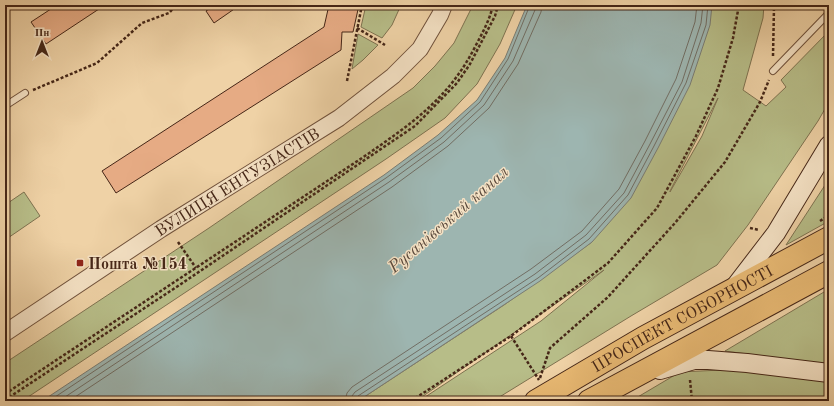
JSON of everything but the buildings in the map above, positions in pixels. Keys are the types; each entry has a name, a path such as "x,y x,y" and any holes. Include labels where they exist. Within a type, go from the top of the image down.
{"highway":[{"name":"ПРОСПЕКТ СОБОРНОСТІ","path":"536,401 643,338 829,238"},
{"name":"ПРОСПЕКТ СОБОРНОСТІ","path":"595,399 627,380 829,272"}],"main road":[{"path":"732,290 776,233 829,145"},
{"path":"627,380 694,360 747,363 829,373"}],"street":[{"name":"ВУЛИЦЯ ЕНТУЗІАСТІВ","path":"5,333 162,229 339,118 393,76 420,49 444,5"}],"lane":[{"path":"773,71 829,13"},
{"path":"5,106 25,93"}],"path":[{"path":"25,93 97,63 142,23 169,13 176,5"},
{"path":"347,81 362,5"},
{"path":"5,394 411,124 441,97 457,78 481,36 491,14 493,5"},
{"path":"5,400 184,282 415,126 457,83 470,64 495,16 498,5"},
{"path":"411,401 511,336 608,263 657,208 696,136 718,88 733,38 739,5"},
{"path":"511,336 539,380 550,348 613,291 675,224 725,162 760,102 773,71 774,6 810,5"},
{"path":"357,28 385,45"},
{"path":"178,242 196,268"},
{"path":"690,380 692,400"}],"green space":[{"path":"366,5 401,5 392,25 382,38 361,27"},
{"path":"473,5 517,5 500,44 477,84 445,118 386,159 22,401 5,401 5,363 209,228 413,88 435,66 454,43"},
{"path":"711,5 764,5 763,18 743,90 766,106 786,87 781,80 829,31 829,102 818,121 748,225 717,265 493,401 419,401 541,321 604,270 416,401 358,401 504,305 592,242","holes":["718,98 702,136 670,192"]},
{"path":"358,34 378,45 352,69"},
{"path":"829,179 829,221 786,245"},
{"path":"24,192 40,216 5,240 5,205"},
{"path":"829,289 829,365 725,351"},
{"path":"742,369 829,380 829,401 631,401 680,372"}],"water":[{"name":"Русанівський канал","path":"527,5 712,5 710,25 690,85 631,198 592,242 540,281 358,401 42,401 384,175 438,135 477,100 505,58"}],"place":[{"name":"Пошта №154","path":"80,263"}]}
